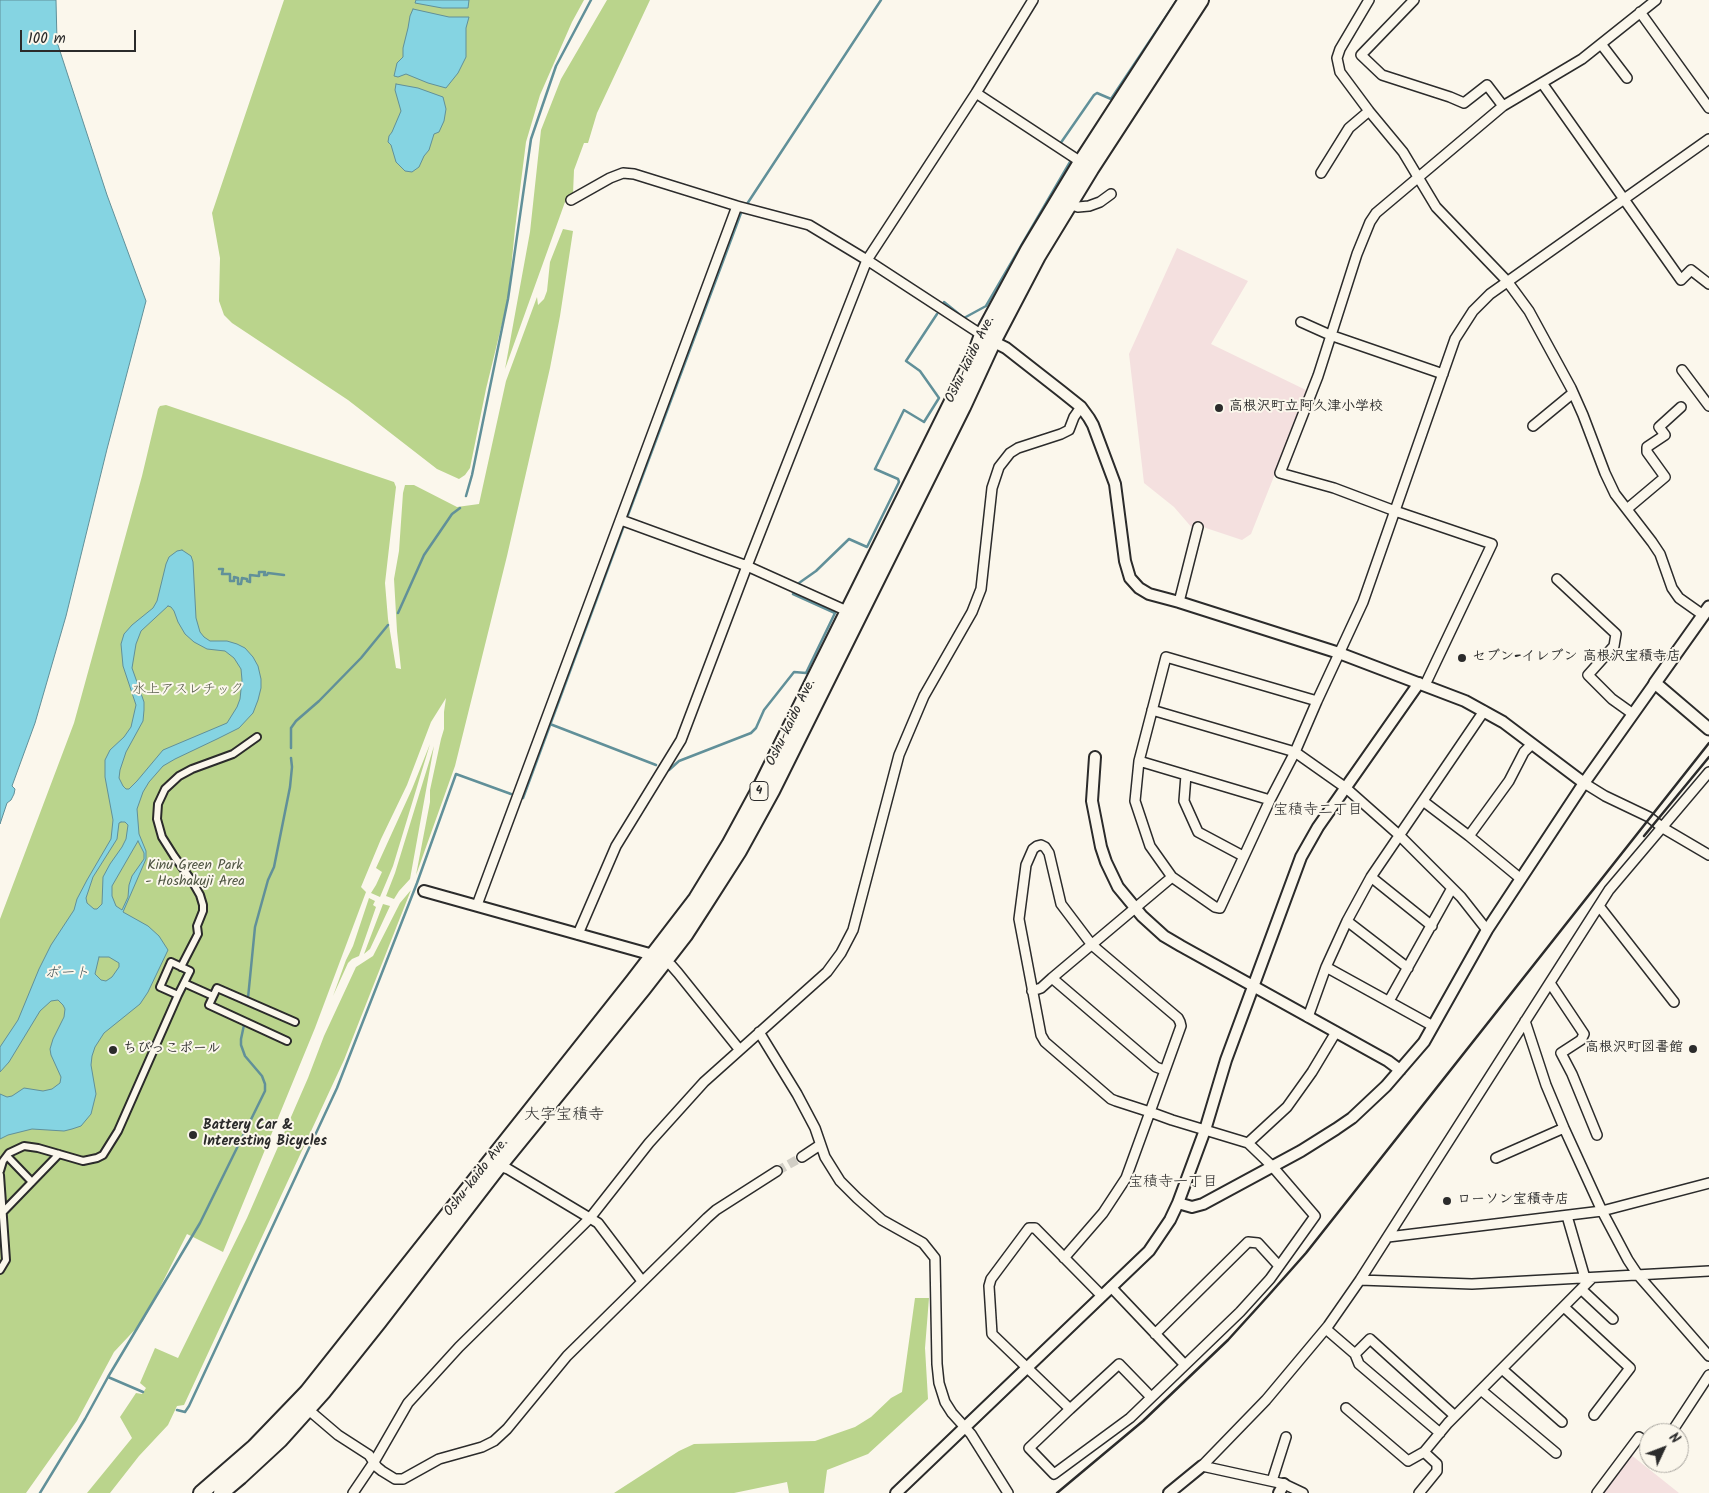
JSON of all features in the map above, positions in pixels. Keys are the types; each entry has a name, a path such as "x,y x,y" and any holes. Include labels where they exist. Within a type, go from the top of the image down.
{"highway":[{"name":"Oshu-kaido Ave.","path":"221,1493 264,1456 363,1322 705,904 772,791 963,407 987,338 1028,250 1081,162 1186,0"},
{"name":"Oshu-kaido Ave.","path":"200,1493 303,1405 379,1322 659,958 729,845 761,786 974,357 1091,168 1201,0"}],"main road":[{"path":"1706,611 1655,683 1709,729"}],"street":[{"path":"578,934 616,846 681,740 867,260 976,93 1033,0"},
{"path":"1369,0 1340,49 1337,58 1338,67 1343,78 1397,144 1436,207 1507,281 1529,311 1573,393 1615,494 1660,554 1672,588 1679,598 1706,611"},
{"path":"1414,0 1361,55 1382,75 1464,103 1487,85 1502,106"},
{"path":"896,1493 1149,1251 1170,1220 1184,1191 1226,1060 1301,857 1318,827 1422,684 1492,544 1334,488 1280,473 1315,383 1357,254 1370,222 1376,213 1502,106 1582,59 1656,0"},
{"path":"1640,12 1709,108"},
{"path":"1601,44 1627,78"},
{"path":"1542,83 1680,280 1691,270 1709,284"},
{"path":"976,93 1081,162"},
{"path":"1321,173 1349,128 1369,111"},
{"path":"1317,701 1166,657 1139,761 1135,801 1150,846 1172,877 1215,907 1220,908 1243,856 1295,752 1363,602 1455,339 1473,311 1507,281 1709,139"},
{"path":"571,200 610,178 623,173 634,174 738,206 809,225 867,260 987,338 1006,348 1080,407 1093,425 1115,484 1125,561 1130,578 1139,588 1149,594 1339,653 1465,701 1503,722 1584,783 1605,796 1650,817 1662,828 1709,855"},
{"path":"1069,204 1078,207 1089,206 1100,202 1111,194"},
{"path":"477,905 738,206"},
{"path":"1301,322 1330,335 1443,374"},
{"path":"1682,370 1709,406"},
{"path":"1533,426 1573,393"},
{"path":"354,1493 408,1403 459,1347 590,1218 670,1118 704,1082 827,972 841,953 848,941 860,905 899,755 924,696 972,612 981,589 992,488 999,467 1010,453 1018,448 1069,430 1080,407"},
{"path":"1627,509 1665,477 1647,452 1647,447 1666,435 1659,427 1681,407"},
{"path":"621,520 747,566 847,611"},
{"path":"1179,602 1198,528"},
{"path":"1557,580 1616,634 1614,646 1588,675 1612,698 1633,714"},
{"path":"1178,1203 1192,1207 1203,1204 1320,1140 1344,1124 1374,1099 1424,1042 1487,930 1584,783 1655,683"},
{"path":"1152,710 1295,752 1346,788 1400,835 1452,888 1487,930"},
{"path":"1308,1017 1326,967 1347,922 1372,877 1484,711"},
{"path":"181,967 198,934 197,926 203,906 189,874 174,856 162,837 157,819 158,804 165,789 179,776 192,769 238,752 257,737"},
{"path":"1470,836 1510,781 1524,752 1532,744"},
{"path":"1094,757 1092,801 1101,847 1115,881 1135,908 1164,936 1254,988 1388,1061 1400,1070"},
{"path":"1139,761 1270,800"},
{"path":"1169,1493 1202,1466 1266,1400 1326,1329 1388,1237 1609,890 1709,772"},
{"path":"1186,775 1184,802 1198,832 1243,856"},
{"path":"1422,801 1470,836 1521,879"},
{"path":"1064,1258 1102,1213 1126,1178 1150,1112 1164,1070 1181,1026 1180,1022 1092,945 1061,904 1049,853 1046,847 1041,845 1033,849 1026,865 1019,910 1020,928 1032,991 1041,1035 1045,1042 1111,1099 1150,1112 1205,1130 1248,1143 1272,1166 1315,1216 1279,1266 1240,1312 1130,1418 1054,1474 1029,1448 1119,1364 1151,1397"},
{"path":"1032,991 1041,988 1172,877"},
{"path":"1372,877 1432,926"},
{"path":"1389,1001 1452,888"},
{"path":"424,891 659,958 682,977 740,1049"},
{"path":"1599,906 1674,1002"},
{"path":"1347,922 1408,968"},
{"path":"0,1270 6,1260 0,1168 7,1156 24,1146 38,1148 76,1160 91,1160 103,1154 118,1131 190,970 171,962 160,987 178,995"},
{"path":"1326,967 1434,1026"},
{"path":"1052,978 1156,1067 1164,1070"},
{"path":"184,983 213,996"},
{"path":"1550,983 1584,1034 1581,1040 1561,1053 1572,1074 1597,1135"},
{"path":"287,1041 209,1005 217,988 295,1022"},
{"path":"1525,1021 1546,1085 1564,1128 1602,1211 1628,1260 1709,1356"},
{"path":"759,1032 797,1094 815,1128 820,1145 840,1181 856,1198 886,1223 923,1243 935,1258 939,1383 945,1402 952,1413 971,1434 1008,1493"},
{"path":"1248,1143 1288,1106 1312,1072 1336,1032"},
{"path":"1496,1158 1564,1128"},
{"path":"802,1157 820,1145"},
{"path":"2,1212 59,1154"},
{"path":"7,1156 32,1182"},
{"path":"499,1166 508,1169 598,1224 642,1281"},
{"path":"303,1405 338,1435 369,1455 382,1472 395,1479 402,1479 439,1459 482,1447 494,1441 506,1429 567,1356 716,1210 777,1171"},
{"path":"1388,1237 1602,1211 1709,1183"},
{"path":"1567,1216 1589,1278"},
{"path":"1070,1409 992,1334 989,1286 991,1279 1029,1228 1035,1228 1102,1296"},
{"path":"1155,1334 1248,1242 1258,1243 1279,1266"},
{"path":"1360,1280 1472,1284 1709,1271"},
{"path":"1346,1408 1408,1462 1424,1452 1455,1416 1564,1307 1589,1278"},
{"path":"1111,1287 1185,1365"},
{"path":"1581,1289 1613,1319"},
{"path":"1564,1307 1630,1368 1594,1414"},
{"path":"1326,1329 1354,1354 1359,1364 1440,1433"},
{"path":"1354,1354 1370,1340 1455,1416"},
{"path":"1502,1369 1562,1422"},
{"path":"1678,1423 1709,1375"},
{"path":"1481,1390 1556,1453"},
{"path":"1272,1481 1286,1437"},
{"path":"1598,1493 1639,1438"},
{"path":"1424,1452 1437,1464 1437,1471 1421,1490 1433,1493"},
{"path":"1202,1466 1272,1481 1282,1489 1303,1493"}],"shaded area":[{"name":"高根沢町立阿久津小学校","path":"1177,248 1248,281 1211,344 1308,391 1251,534 1242,540 1206,528 1195,522 1193,529 1174,507 1144,483 1129,354"},
{"path":"1630,1454 1639,1461 1639,1473 1654,1473 1679,1493 1601,1493"}],"green space":[{"path":"284,0 584,0 572,22 540,95 526,142 508,299 486,389 470,468 459,479 437,469 348,400 232,323 224,315 219,301 220,258 212,213"},
{"path":"607,0 650,0 597,113 588,143 584,143 574,170 573,194 565,202 505,369 530,232 541,130 561,79"},
{"name":"Kinu Green Park - Hoshakuji Area","path":"563,229 573,231 550,368 507,556 455,766 416,875 430,802 430,790 444,729 446,698 431,722 407,785 381,839 361,887 366,892 315,1028 223,1252 187,1234 143,1321 114,1352 77,1421 26,1493 0,1493 0,919 74,723 142,476 158,409 160,406 166,405 394,482 396,487 385,583 388,619 396,668 401,669 394,579 399,551 405,485 414,485 457,507 479,504 506,381 537,297 538,305 544,299 547,291 550,262"},
{"path":"430,744 393,866 380,897 371,893 382,872 376,868"},
{"path":"434,746 410,879 394,899 386,896 395,873"},
{"path":"411,890 344,1060 184,1405 177,1406 168,1425 139,1456 110,1493 87,1493 132,1438 120,1417 136,1393 142,1394 146,1388 140,1383 155,1348 178,1358 247,1218 308,1078 324,1036 356,967 373,956 400,903"},
{"path":"369,898 375,901 373,905 376,907 359,956 348,963 333,996 353,946"},
{"path":"383,904 390,906 370,949 364,954"},
{"path":"915,1298 929,1298 925,1348 928,1399 868,1454 827,1470 824,1493 789,1493 787,1482 734,1493 614,1493 679,1451 694,1444 815,1441 855,1427 871,1417 891,1398 902,1392"}],"water":[{"path":"0,0 56,0 57,42 107,195 146,301 66,616 35,723 12,786 15,789 14,794 7,803 0,824"},
{"path":"416,0 469,0 468,8 442,8 415,3"},
{"path":"413,9 449,17 469,17 466,28 466,57 458,73 446,88 406,74 398,77 394,76 397,63 403,57 403,48"},
{"path":"396,84 418,88 443,97 446,109 444,121 439,132 434,134 429,150 419,167 412,172 405,171 396,162 391,145 388,142 401,111 395,90"},
{"name":"ボート","path":"182,550 191,556 193,562 196,618 200,632 210,641 227,641 237,644 245,648 253,657 258,666 261,679 258,700 253,713 239,728 163,766 143,792 137,809 139,834 146,851 146,859 123,912 148,926 159,936 168,950 148,992 140,1004 104,1033 95,1047 91,1065 96,1094 91,1114 81,1126 72,1129 64,1131 32,1129 0,1139 0,1094 7,1097 12,1096 24,1088 43,1091 52,1089 60,1083 61,1077 50,1049 64,1017 65,1009 58,1000 51,1001 40,1011 9,1062 0,1072 0,1047 18,1020 51,945 74,910 77,899 111,839 113,820 105,777 105,760 110,750 124,737 131,727 136,705 123,666 121,644 124,634 132,625 153,608 157,601 166,564 169,557","holes":["168,606 171,607 185,634 194,642 207,649 225,651 234,658 241,669 242,680 240,699 227,723 163,750 137,781 129,789 126,789 119,778 120,770 126,752 143,721 144,702 132,668 136,644 141,631","125,822 128,825 126,839 103,877 102,904 97,909 94,909 87,903 86,898 93,877 117,839 119,823","138,841 144,853 144,859 132,876 128,897 122,910 116,906 112,896 112,886","99,957 109,957 119,963 119,967 112,977 106,981 101,980 95,974"]}],"waterway":[{"path":"466,496 508,299 531,139 556,66 591,0"},
{"path":"747,204 881,0"},
{"path":"1060,144 1094,95 1097,93 1111,99 1177,0"},
{"path":"944,302 964,318 986,306 1070,162"},
{"path":"628,515 741,213"},
{"path":"799,583 816,571 849,539 867,547 899,482 898,479 875,469 904,410 924,422 939,398 920,371 906,361 937,314"},
{"path":"398,613 424,555 452,514 460,508"},
{"path":"523,798 623,528"},
{"path":"219,569 223,569 222,574 230,574 230,581 234,581 234,577 238,578 238,584 241,584 242,578 250,582 250,575 259,576 259,572 265,572 264,575 268,573 284,575"},
{"path":"669,770 679,761 751,733 756,728 764,710 794,672 806,673 835,613 793,594"},
{"path":"291,748 291,728 296,721 319,701 361,658 388,625"},
{"path":"550,724 656,765"},
{"path":"248,998 255,927 268,880 274,867 290,787 291,758"},
{"path":"177,1410 185,1412 189,1406 337,1088 417,883 456,774 511,794"},
{"path":"40,1493 200,1223 265,1091 262,1076 245,1056 241,1045 244,1025"},
{"path":"108,1377 143,1392"}],"tunnel":[{"path":"777,1171 802,1157"}],"railway":[{"path":"1057,1493 1143,1421 1228,1340 1306,1253 1709,743"},
{"path":"1644,836 1709,757"}],"place":[{"name":"高根沢町立阿久津小学校","path":"1219,408"},
{"name":"セブン-イレブン 高根沢宝積寺店","path":"1462,658"},
{"name":"高根沢町図書館","path":"1693,1049"},
{"name":"ちびっこポール","path":"113,1050"},
{"name":"Battery Car & Interesting Bicycles","path":"193,1135"},
{"name":"ローソン宝積寺店","path":"1447,1201"}],"district":[{"name":"宝積寺二丁目","path":"1318,811"},
{"name":"大字宝積寺","path":"564,1116"},
{"name":"宝積寺一丁目","path":"1173,1183"}],"park label":[{"name":"水上アスレチック","path":"188,691"}]}
